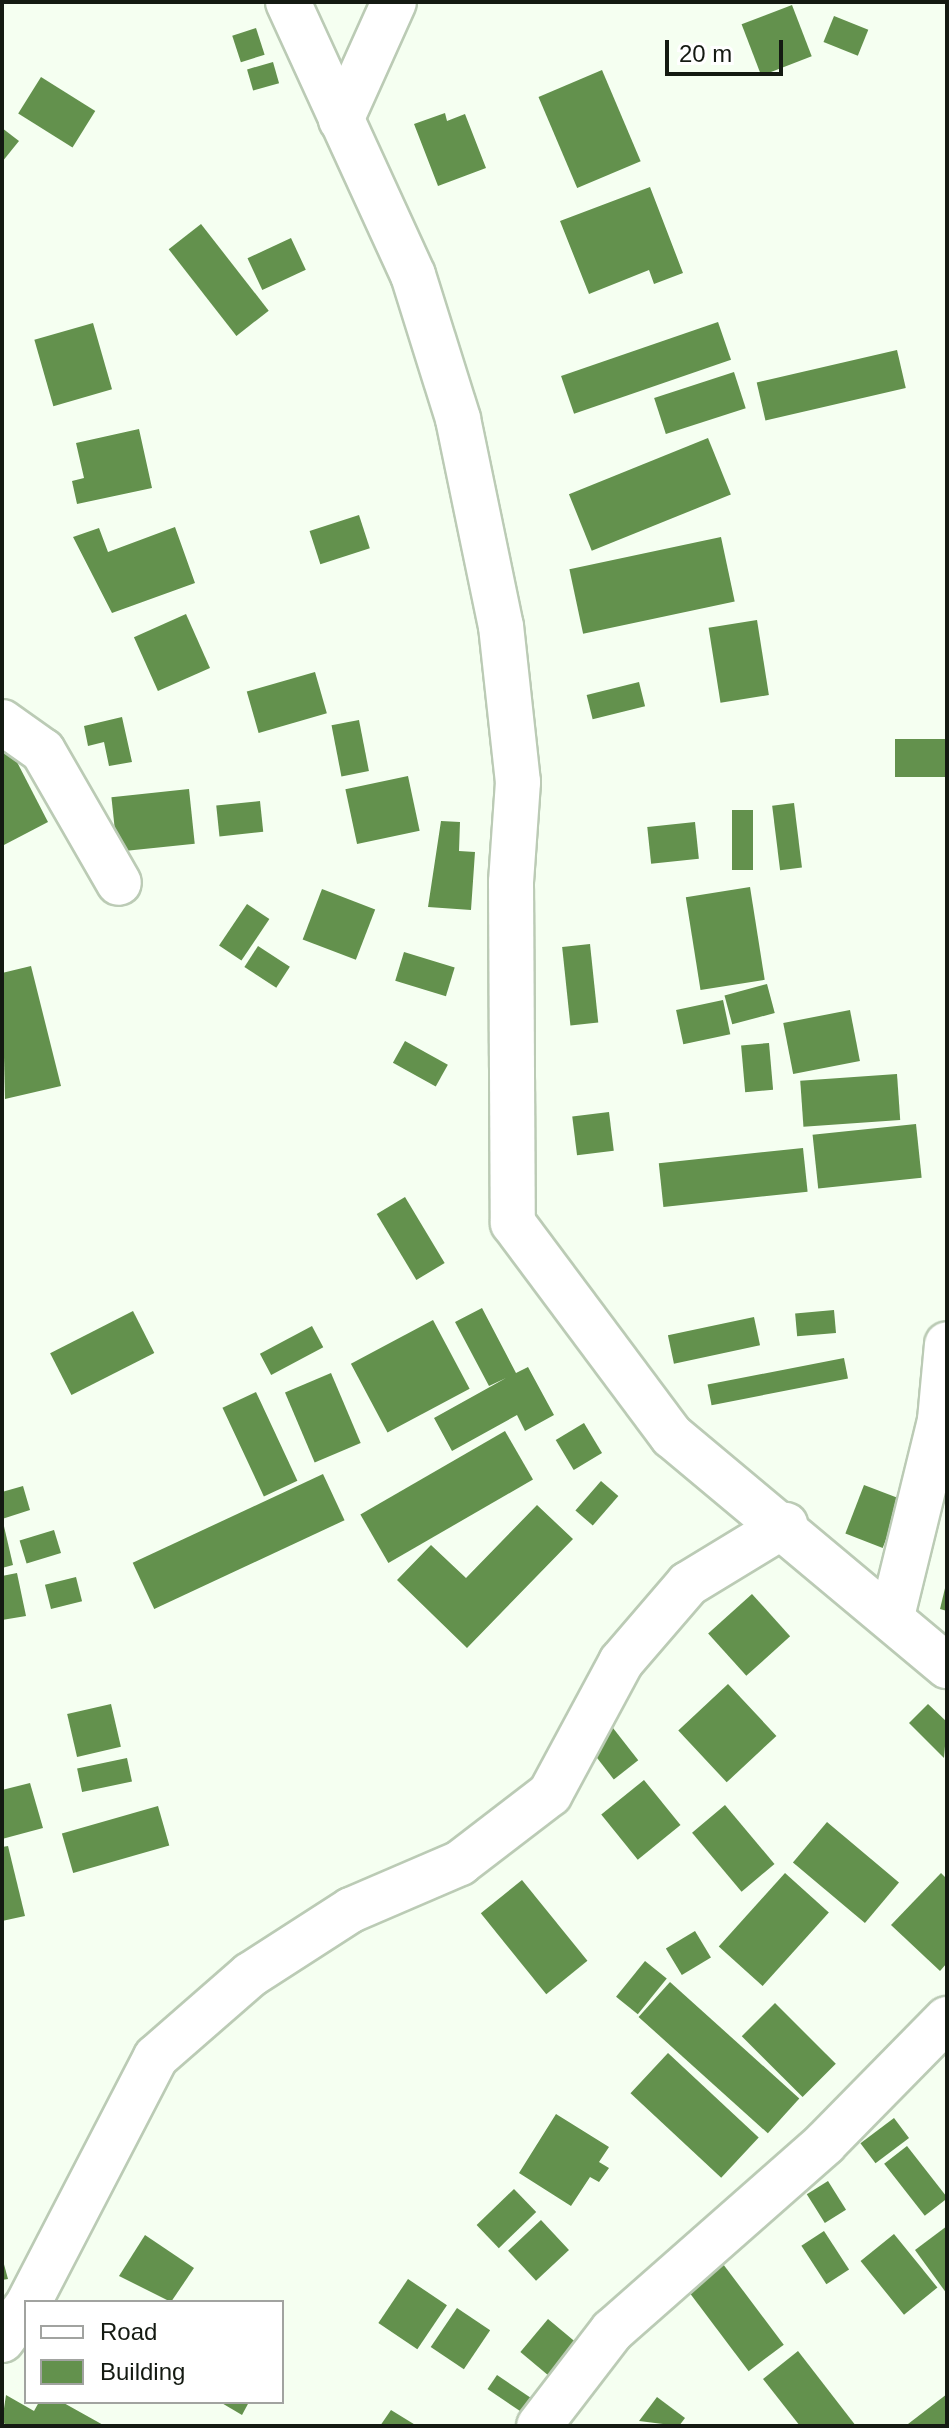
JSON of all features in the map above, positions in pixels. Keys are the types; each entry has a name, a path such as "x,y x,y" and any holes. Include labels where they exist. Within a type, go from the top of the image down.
{"street":[{"path":"288,2 413,275 445,376 501,626 518,782 511,882 513,1223 672,1436 785,1525 947,1666"},
{"path":"341,120 394,2"},
{"path":"2,722 43,751 119,883"},
{"path":"892,1616 940,1420 947,1344"},
{"path":"30,2300 156,2057 250,1975 351,1910 460,1863 550,1794 621,1662 678,1595 785,1525"},
{"path":"539,2426 612,2331 825,2143 947,2019"},
{"path":"2,2340 24,2310"}],"building":[{"path":"792,5 812,56 761,76 742,24"},
{"path":"834,16 868,30 858,56 824,42"},
{"path":"256,28 265,55 241,62 232,36"},
{"path":"273,62 279,83 253,91 247,69"},
{"path":"602,70 641,161 577,188 538,97"},
{"path":"41,77 95,111 72,147 18,113"},
{"path":"445,113 447,121 465,114 486,168 438,186 414,124"},
{"path":"2,128 19,141 2,162"},
{"path":"650,187 683,273 654,284 649,270 589,294 560,221"},
{"path":"201,224 269,311 236,336 169,249"},
{"path":"291,238 306,270 262,290 247,258"},
{"path":"718,322 731,360 574,414 561,376"},
{"path":"93,323 112,389 53,406 34,340"},
{"path":"897,350 906,388 765,420 757,382"},
{"path":"734,372 746,408 666,434 654,398"},
{"path":"139,429 152,488 77,504 72,481 84,478 76,443"},
{"path":"708,438 731,495 592,551 569,494"},
{"path":"359,515 370,548 320,564 310,531"},
{"path":"175,527 195,583 112,613 73,537 99,528 108,552"},
{"path":"721,537 735,602 583,634 569,569"},
{"path":"186,614 210,668 158,691 134,637"},
{"path":"757,620 769,695 720,703 709,628"},
{"path":"315,672 327,713 259,733 247,692"},
{"path":"639,682 645,706 593,719 587,695"},
{"path":"122,717 132,762 109,766 104,742 88,746 84,726"},
{"path":"359,720 369,771 341,776 332,725"},
{"path":"2,733 48,822 2,846"},
{"path":"895,739 947,739 947,777 895,777"},
{"path":"408,776 420,831 357,844 345,789"},
{"path":"189,789 195,844 117,852 111,797"},
{"path":"260,801 263,832 219,836 216,806"},
{"path":"794,803 802,868 780,870 772,806"},
{"path":"732,810 753,810 753,870 732,870"},
{"path":"441,821 460,822 459,851 475,852 471,910 428,907"},
{"path":"695,822 699,859 651,864 647,827"},
{"path":"750,887 765,980 701,990 686,897"},
{"path":"322,889 375,909 356,960 303,939"},
{"path":"247,904 269,919 241,961 219,945"},
{"path":"590,944 598,1023 570,1025 562,947"},
{"path":"258,946 290,967 276,988 244,967"},
{"path":"404,952 455,967 446,996 395,981"},
{"path":"31,966 61,1086 5,1099 2,973"},
{"path":"767,984 775,1013 732,1024 724,995"},
{"path":"723,1000 730,1034 683,1044 676,1010"},
{"path":"850,1010 860,1061 793,1074 783,1023"},
{"path":"405,1041 448,1065 436,1087 393,1063"},
{"path":"769,1043 773,1090 745,1092 741,1045"},
{"path":"897,1074 900,1120 803,1127 800,1081"},
{"path":"609,1112 614,1151 577,1155 572,1117"},
{"path":"916,1124 922,1178 818,1189 813,1135"},
{"path":"803,1148 808,1192 663,1207 659,1163"},
{"path":"405,1197 445,1263 416,1280 377,1214"},
{"path":"482,1308 516,1373 528,1367 554,1415 525,1431 517,1415 452,1451 434,1418 506,1378 489,1386 455,1322"},
{"path":"834,1310 836,1333 797,1336 795,1313"},
{"path":"133,1311 154,1353 71,1395 50,1353"},
{"path":"754,1317 760,1345 674,1364 668,1335"},
{"path":"433,1320 470,1389 388,1433 351,1364"},
{"path":"312,1326 323,1347 271,1375 260,1354"},
{"path":"844,1358 848,1379 712,1405 708,1385"},
{"path":"331,1373 361,1443 315,1462 285,1393"},
{"path":"256,1392 297,1481 264,1496 222,1408"},
{"path":"584,1423 602,1453 574,1470 556,1440"},
{"path":"505,1431 533,1479 388,1563 360,1514"},
{"path":"323,1474 345,1520 154,1609 133,1563"},
{"path":"601,1481 618,1496 593,1526 575,1510"},
{"path":"864,1485 901,1499 883,1548 845,1534"},
{"path":"23,1486 30,1510 2,1519 2,1492"},
{"path":"537,1505 573,1539 467,1648 397,1580 431,1545 466,1578"},
{"path":"2,1523 13,1565 2,1568"},
{"path":"54,1530 61,1553 27,1563 20,1541"},
{"path":"17,1573 26,1616 2,1620 2,1576"},
{"path":"76,1577 82,1601 51,1609 45,1585"},
{"path":"947,1584 947,1611 940,1609"},
{"path":"752,1594 790,1636 746,1676 708,1633"},
{"path":"728,1684 776,1736 727,1782 678,1730"},
{"path":"111,1704 121,1747 77,1757 67,1714"},
{"path":"928,1704 947,1722 944,1758 909,1723"},
{"path":"613,1728 638,1760 614,1779 589,1747"},
{"path":"127,1758 132,1781 82,1792 77,1769"},
{"path":"644,1780 681,1825 638,1860 601,1815"},
{"path":"30,1783 43,1828 2,1839 2,1790"},
{"path":"725,1805 774,1864 742,1892 692,1833"},
{"path":"158,1806 169,1845 73,1873 62,1834"},
{"path":"827,1822 899,1882 865,1923 793,1863"},
{"path":"8,1846 25,1916 2,1921 2,1847"},
{"path":"785,1873 829,1912 763,1986 719,1947"},
{"path":"941,1873 947,1879 947,1963 940,1971 891,1925"},
{"path":"522,1880 587,1961 546,1994 481,1913"},
{"path":"695,1931 711,1958 682,1975 666,1949"},
{"path":"645,1961 667,1979 638,2014 616,1997"},
{"path":"670,1982 799,2098 768,2133 639,2017"},
{"path":"775,2003 836,2064 803,2097 742,2036"},
{"path":"668,2053 759,2138 721,2178 630,2093"},
{"path":"556,2114 609,2147 599,2162 609,2168 599,2182 590,2177 571,2206 519,2173"},
{"path":"894,2118 909,2138 876,2163 860,2143"},
{"path":"907,2146 947,2197 925,2216 884,2164"},
{"path":"828,2181 846,2210 825,2223 807,2194"},
{"path":"514,2189 536,2212 499,2248 477,2225"},
{"path":"541,2220 569,2250 536,2281 508,2251"},
{"path":"947,2226 947,2294 915,2250"},
{"path":"824,2231 849,2270 826,2284 801,2246"},
{"path":"894,2234 937,2288 904,2315 861,2261"},
{"path":"145,2235 194,2268 172,2300 119,2276"},
{"path":"2,2257 8,2279 2,2280"},
{"path":"720,2260 784,2345 749,2371 685,2286"},
{"path":"408,2279 447,2305 417,2349 378,2323"},
{"path":"457,2308 490,2330 464,2369 431,2347"},
{"path":"548,2319 578,2344 550,2377 520,2352"},
{"path":"798,2351 856,2426 800,2426 763,2379"},
{"path":"497,2375 535,2401 526,2415 487,2389"},
{"path":"947,2394 947,2426 908,2424"},
{"path":"6,2395 34,2411 38,2404 66,2404 105,2426 8,2426 2,2422"},
{"path":"657,2397 685,2418 679,2426 639,2421"},
{"path":"223,2404 248,2404 242,2415"},
{"path":"391,2410 417,2426 380,2426"}]}
